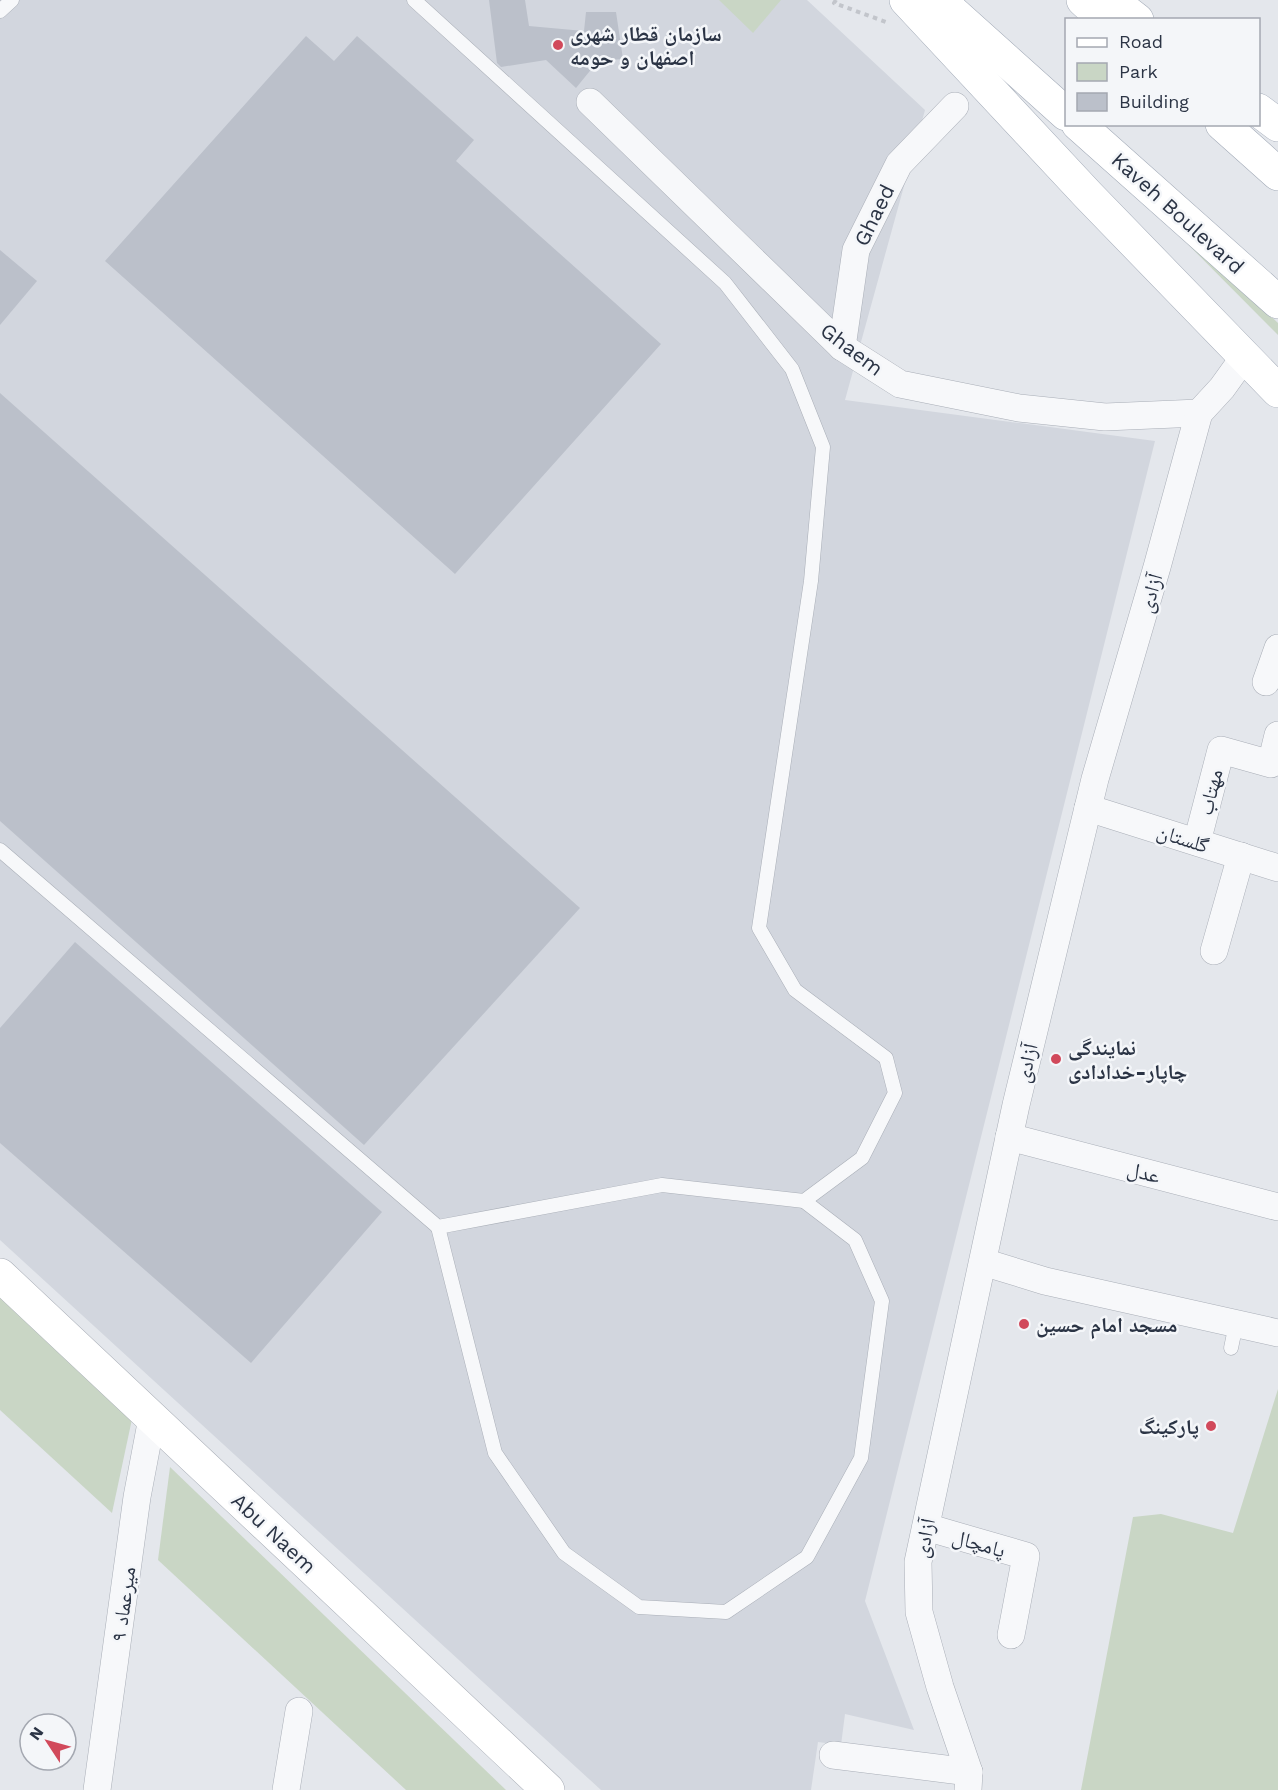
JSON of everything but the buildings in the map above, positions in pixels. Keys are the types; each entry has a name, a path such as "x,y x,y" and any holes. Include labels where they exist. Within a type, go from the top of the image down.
{"main road":[{"path":"939,0 1065,113"},
{"path":"1083,0 1103,18"},
{"path":"1111,0 1134,18"},
{"path":"900,13 1088,195 1278,391"},
{"path":"1260,112 1278,125"},
{"name":"Kaveh Boulevard","path":"1080,126 1278,302"},
{"path":"1224,126 1278,174"},
{"path":"1245,356 1278,384"},
{"name":"Abu Naem","path":"0,1275 548,1790"}],"street":[{"name":"Ghaem","path":"590,102 842,347 900,384 1019,408 1105,417 1199,413"},
{"name":"Ghaed","path":"842,347 856,250 899,164 955,106"},
{"name":"آزادی","path":"968,1781 919,1612 918,1562 1009,1137 1088,808 1199,413 1222,388 1245,356"},
{"path":"1266,682 1278,648"},
{"name":"مهتاب","path":"1197,842 1221,750 1271,764 1278,735"},
{"name":"گلستان","path":"1088,808 1278,868"},
{"path":"1214,951 1241,856"},
{"name":"عدل","path":"1009,1137 1278,1207"},
{"path":"982,1263 1234,1336 1278,1333"},
{"name":"میرعماد ۹","path":"97,1790 138,1497 152,1418"},
{"name":"پامچال","path":"926,1527 1026,1556 1011,1635"},
{"path":"286,1790 299,1712"},
{"path":"833,1755 968,1781"}],"lane":[{"path":"0,11 12,0"},
{"path":"414,0 725,283 792,369 823,447 811,581 759,928 795,990 886,1058 895,1093 862,1158 804,1201"},
{"path":"0,850 438,1227 495,1453 564,1553 639,1607 726,1612 807,1557 861,1458 882,1301 855,1240 804,1201 662,1185 438,1227"}],"path":[{"path":"835,1 900,13"}],"shaded area":[{"path":"0,0 807,0 925,110 845,400 1155,441 865,1601 914,1730 845,1714 841,1745 818,1742 811,1790 601,1790 0,1240"}],"green space":[{"path":"719,0 781,0 753,33"},
{"path":"1120,176 1278,323 1278,335"},
{"path":"0,1292 132,1419 112,1513 0,1410"},
{"path":"1278,1389 1278,1790 1081,1790 1133,1517 1161,1514 1233,1533"},
{"path":"170,1467 506,1790 406,1790 158,1560"}],"place":[{"name":"سازمان قطار شهری اصفهان و حومه","path":"558,45"},
{"name":"نمایندگی چاپار-خدادادی","path":"1056,1059"},
{"name":"مسجد امام حسین","path":"1024,1324"},
{"name":"پارکینگ","path":"1211,1426"}]}
